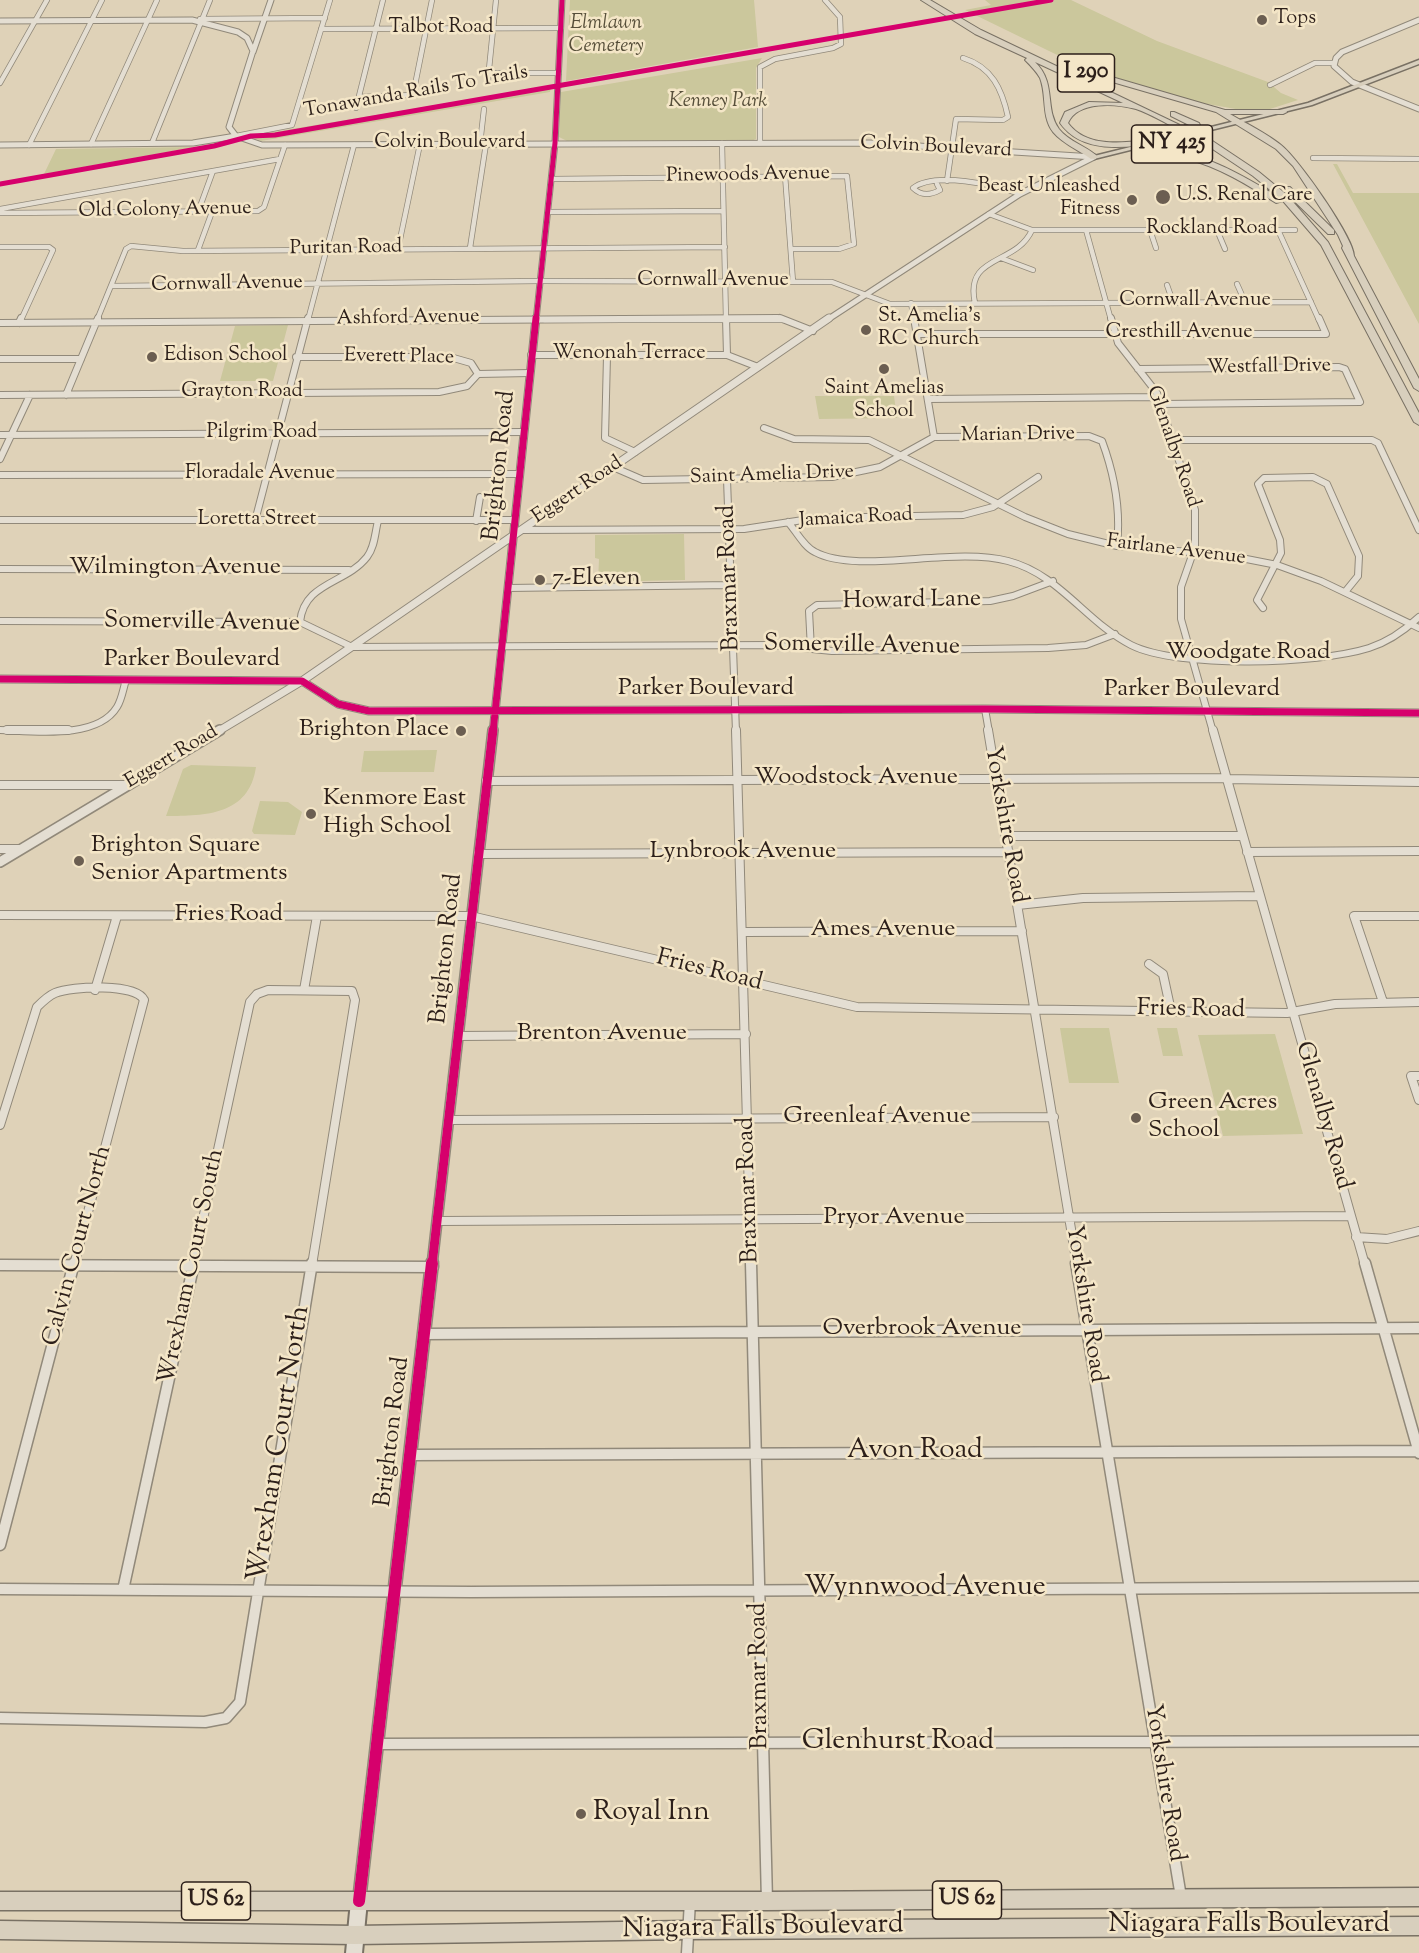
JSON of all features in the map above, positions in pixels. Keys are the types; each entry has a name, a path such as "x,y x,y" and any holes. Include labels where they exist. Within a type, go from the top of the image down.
{"highway":[{"name":"I 290","path":"925,0 1007,45 1163,118 1208,142 1256,174 1284,197 1309,223 1336,261 1419,422"},
{"name":"I 290","path":"942,0 976,20 1196,125 1270,174 1313,211 1350,254 1419,388"},
{"path":"1007,45 1035,65 1042,73 1046,81 1053,125 1058,132 1094,157"},
{"path":"1074,68 1207,106 1251,113 1283,112"},
{"path":"1157,141 1113,145 1093,142 1069,131 1064,120 1077,108 1108,104 1128,106 1163,118"},
{"path":"1207,106 1245,124 1284,150 1296,164 1342,235 1350,254"},
{"path":"1128,153 1169,152 1199,158 1272,197 1309,223"}],"main road":[{"name":"NY 425","path":"1094,157 1128,153 1245,124 1358,86 1419,62"},
{"name":"NY 425","path":"1157,141 1317,109 1419,70"},
{"path":"1094,157 1157,141"},
{"name":"Niagara Falls Boulevard","path":"0,1900 690,1899 767,1901 1419,1897"},
{"path":"354,1944 359,1901"},
{"name":"Niagara Falls Boulevard","path":"0,1930 354,1944 688,1930 1419,1926"}],"street":[{"path":"0,83 47,0"},
{"path":"29,144 102,0"},
{"path":"91,144 157,0"},
{"path":"153,143 210,0"},
{"path":"236,136 230,129 229,121 271,0"},
{"path":"0,145 205,142 292,125 330,0"},
{"path":"356,108 383,0"},
{"path":"359,97 404,97 413,93 432,0"},
{"path":"496,0 488,76 559,73"},
{"name":"Brighton Road","path":"359,1901 412,1455 502,648 555,143 562,0"},
{"path":"760,143 760,67 775,58 833,48 841,44 840,17 825,0"},
{"path":"0,21 325,18"},
{"path":"202,20 238,32 247,38 253,52"},
{"path":"1419,20 1345,51 1336,57 1334,63 1339,73 1358,86 1419,109"},
{"name":"Talbot Road","path":"321,29 561,28"},
{"path":"247,38 259,35"},
{"path":"947,181 956,119 1003,120 1008,117 995,78 983,67 963,58"},
{"path":"1270,85 1315,63 1334,63"},
{"path":"470,248 483,144 484,109"},
{"name":"Colvin Boulevard","path":"236,136 257,144 285,145 870,143 1094,157"},
{"path":"722,143 727,355 758,367"},
{"path":"398,249 420,144"},
{"name":"Old Colony Avenue","path":"0,211 255,211 262,208 285,145"},
{"path":"255,521 286,393 354,145"},
{"name":"Eggert Road","path":"0,862 302,681 864,294 1020,194 1094,157"},
{"path":"1313,158 1419,159"},
{"path":"0,211 280,159"},
{"path":"198,212 213,171"},
{"path":"785,175 793,282"},
{"name":"Pinewoods Avenue","path":"551,179 846,176 856,239 854,244 844,248 791,249"},
{"path":"937,184 940,190 934,194 921,194 913,189 921,182 937,184 947,181 996,185 1020,194"},
{"path":"548,212 723,211"},
{"path":"198,250 212,212"},
{"name":"Rockland Road","path":"989,214 1032,230 1295,230"},
{"path":"975,303 973,280 1026,241 1032,230"},
{"name":"Glenalby Road","path":"1086,230 1122,350 1154,386 1195,510 1197,533 1194,553 1179,597 1181,619 1419,1452"},
{"path":"1150,230 1156,248"},
{"path":"1217,230 1225,249"},
{"name":"Cresthill Avenue","path":"916,334 1326,334 1278,230"},
{"name":"Puritan Road","path":"66,394 128,247 137,245 198,250 724,247"},
{"path":"0,247 49,247 53,250 19,322"},
{"path":"1001,258 1033,270"},
{"name":"Cornwall Avenue","path":"111,286 540,281 832,282 890,304 1311,302"},
{"path":"1238,284 1245,302"},
{"path":"1167,285 1173,302"},
{"path":"911,303 934,437"},
{"name":"Ashford Avenue","path":"0,323 536,317 780,318 813,331"},
{"name":"Wenonah Terrace","path":"531,356 727,355"},
{"path":"608,356 605,438 635,452"},
{"name":"Everett Place","path":"296,357 456,357 471,363 478,374 530,373"},
{"path":"0,359 81,359"},
{"name":"Westfall Drive","path":"928,399 1360,402 1343,367 1138,369"},
{"name":"Grayton Road","path":"0,395 447,391 465,387 478,374"},
{"path":"0,459 30,395"},
{"name":"Fairlane Avenue","path":"764,428 794,439 869,440 998,503 1068,534 1117,546 1226,555 1277,565 1345,592 1419,628"},
{"name":"Pilgrim Road","path":"0,435 525,432"},
{"name":"Marian Drive","path":"934,437 1087,435 1099,439 1103,444 1119,498 1117,546"},
{"name":"Saint Amelia Drive","path":"613,467 642,480 843,476 871,470 934,437"},
{"path":"1173,440 1372,440 1378,443 1419,530"},
{"name":"Floradale Avenue","path":"0,475 519,474"},
{"name":"Jamaica Road","path":"521,530 730,529 759,528 816,518 963,515 986,510 1038,477"},
{"path":"1263,608 1257,600 1277,565 1281,546 1259,481 1268,478 1322,479 1327,484 1359,556 1358,576 1345,592"},
{"name":"Braxmar Road","path":"727,479 758,1453 767,1901"},
{"path":"476,520 480,497"},
{"name":"Loretta Street","path":"0,520 515,520"},
{"path":"300,622 301,610 307,599 349,570 370,552 378,521"},
{"name":"Woodgate Road","path":"788,522 812,551 828,558 988,558 1020,565 1053,581 1115,634 1146,651 1192,657 1304,659 1332,656 1376,645 1412,624 1419,617"},
{"name":"Wilmington Avenue","path":"0,569 349,570"},
{"name":"Howard Lane","path":"811,649 809,611 817,605 990,601 1027,592 1053,581"},
{"path":"508,588 731,585"},
{"name":"Somerville Avenue","path":"0,621 300,622 352,647 772,645 811,649 1058,648 1086,645 1115,634"},
{"name":"Parker Boulevard","path":"0,679 302,681 338,704 357,710 985,709 1419,713"},
{"path":"0,730 75,730 92,726 115,711 126,680"},
{"name":"Yorkshire Road","path":"985,709 1182,1899"},
{"name":"Woodstock Avenue","path":"486,781 1226,779 1419,782"},
{"path":"0,785 127,785"},
{"path":"1006,836 1242,836"},
{"path":"0,849 21,849"},
{"path":"1247,852 1419,851"},
{"name":"Lynbrook Avenue","path":"478,854 1009,852"},
{"path":"1018,905 1083,898 1260,896"},
{"name":"Fries Road","path":"0,915 471,916 857,1007 1292,1012 1335,1004 1419,1002"},
{"path":"0,1125 40,1002 50,994 64,989 95,990 117,916"},
{"path":"304,990 317,916"},
{"path":"1383,1002 1354,916 1419,916"},
{"name":"Ames Avenue","path":"743,932 1022,931"},
{"path":"1149,964 1163,974 1171,1011"},
{"name":"Wrexham Court North","path":"0,1718 205,1722 226,1718 240,1701 356,1000 355,995 347,989 304,990"},
{"name":"Calvin Court North","path":"0,1545 144,1000 141,994 132,990 95,990"},
{"name":"Wrexham Court South","path":"123,1590 250,1002 257,994 268,990 304,990"},
{"name":"Brenton Avenue","path":"458,1036 746,1034"},
{"path":"1419,1076 1411,1076 1419,1100"},
{"name":"Greenleaf Avenue","path":"449,1120 1054,1117"},
{"name":"Pryor Avenue","path":"438,1221 1350,1216"},
{"path":"1356,1238 1387,1239 1419,1231"},
{"path":"0,1265 433,1267"},
{"name":"Overbrook Avenue","path":"425,1334 1419,1328"},
{"name":"Avon Road","path":"412,1455 1107,1451 1419,1452"},
{"name":"Wynnwood Avenue","path":"0,1589 395,1592 1419,1587"},
{"name":"Glenhurst Road","path":"378,1744 1419,1741"},
{"path":"687,1953 690,1899"}],"green space":[{"name":"Elmlawn Cemetery","path":"570,0 754,0 758,47 566,81"},
{"path":"985,0 1071,0 1157,41 1268,82 1281,93 1298,100 1270,109 1247,111 1202,103 1132,85 1088,70 965,10 991,5"},
{"name":"Kenney Park","path":"762,58 756,68 756,139 751,141 567,141 559,137 561,92"},
{"path":"551,86 550,92 261,141 249,136"},
{"path":"195,147 44,174 56,149"},
{"path":"1333,164 1337,164 1353,193 1419,193 1419,324"},
{"path":"288,325 273,381 220,381 235,326"},
{"path":"815,396 894,396 897,418 819,419"},
{"path":"684,534 685,580 598,582 599,559 595,558 595,535"},
{"path":"437,750 434,772 361,772 364,751"},
{"path":"191,765 256,767 252,783 245,795 235,804 210,813 166,816 183,769"},
{"path":"260,801 288,802 302,812 295,835 254,834 252,831"},
{"path":"1060,1028 1109,1028 1119,1083 1069,1083"},
{"path":"1157,1028 1177,1028 1183,1056 1163,1056"},
{"path":"1275,1034 1303,1134 1223,1136 1198,1035"}],"cycle path":[{"path":"359,1901 495,710 555,143 562,0"},
{"name":"Tonawanda Rails To Trails","path":"0,184 214,146 251,136 275,135 1051,0"},
{"path":"0,679 302,681 338,704 369,711 985,709 1419,713"}],"place":[{"name":"Tops","path":"1262,20"},
{"name":"U.S. Renal Care","path":"1163,197"},
{"name":"Beast Unleashed Fitness","path":"1132,200"},
{"name":"St. Amelia's RC Church","path":"866,330"},
{"name":"Edison School","path":"152,357"},
{"name":"Saint Amelias School","path":"884,369"},
{"name":"7-Eleven","path":"540,580"},
{"name":"Brighton Place","path":"461,731"},
{"name":"Kenmore East High School","path":"311,814"},
{"name":"Brighton Square Senior Apartments","path":"79,861"},
{"name":"Green Acres School","path":"1136,1118"},
{"name":"Royal Inn","path":"581,1814"}]}
